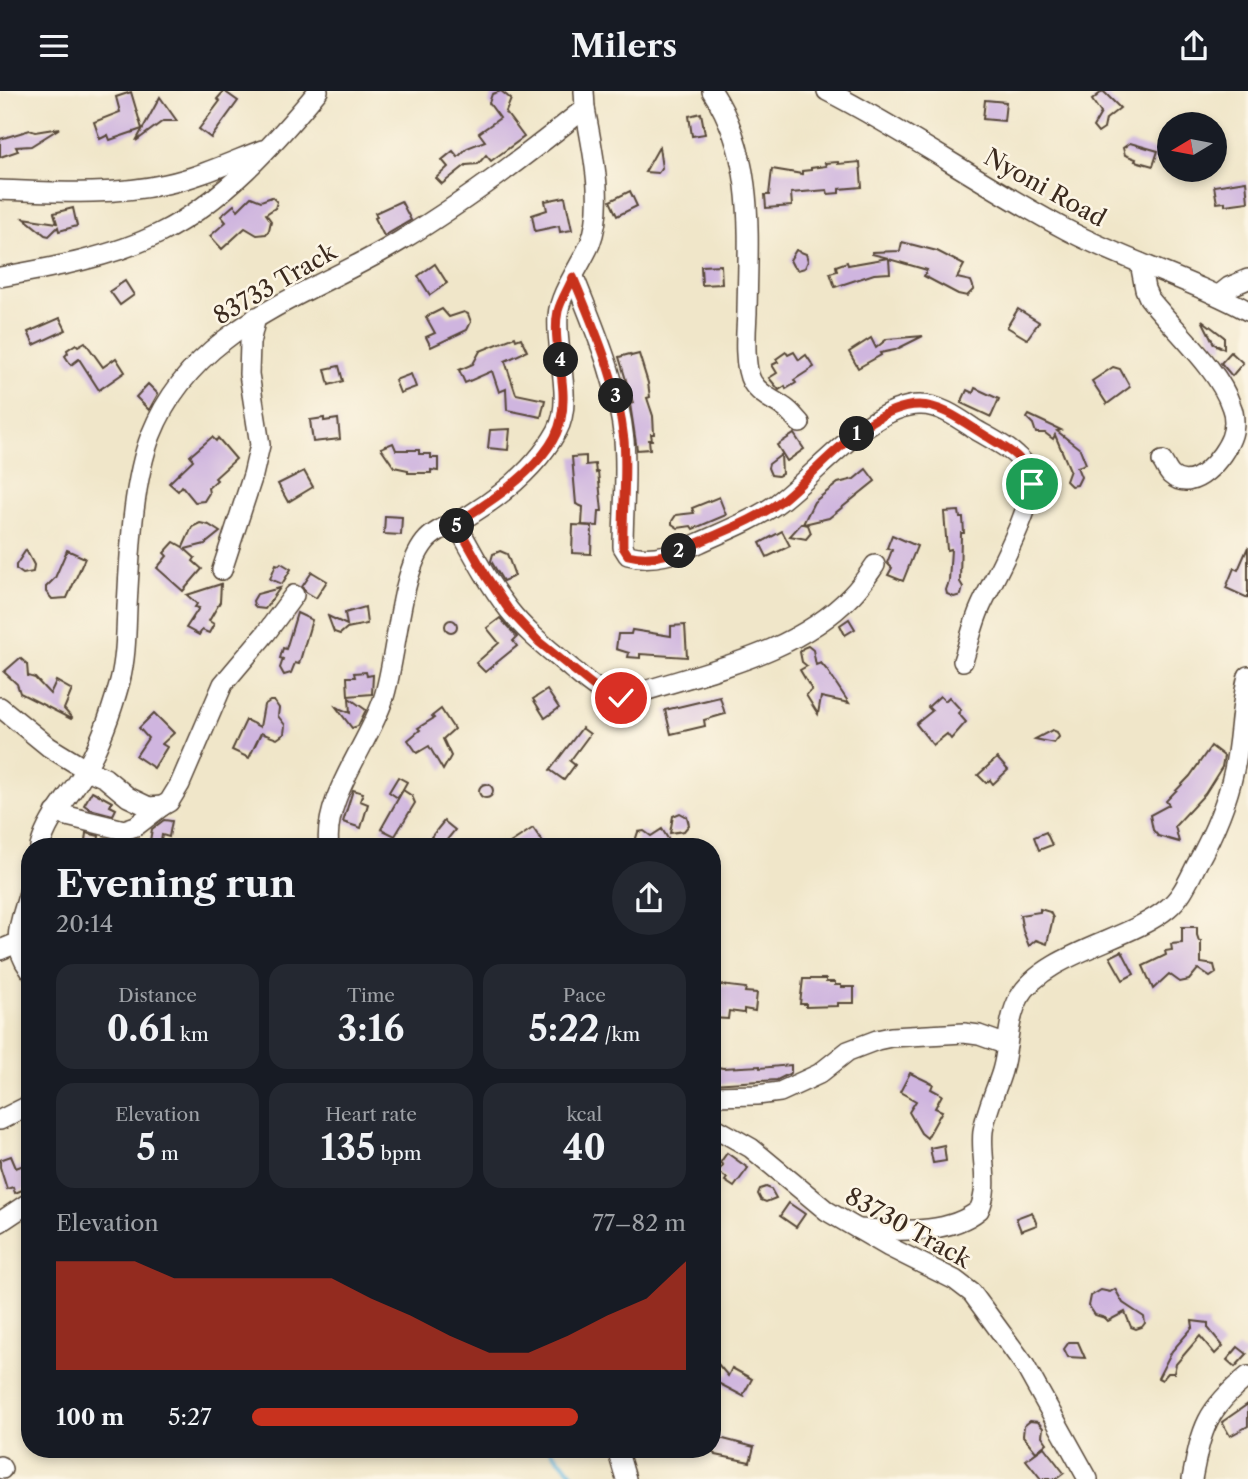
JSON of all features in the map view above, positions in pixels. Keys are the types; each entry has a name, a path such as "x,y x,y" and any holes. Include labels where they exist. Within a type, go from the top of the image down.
{"street":[{"path":"0,277 130,246 159,234 206,204 238,178 271,147 318,91"},
{"path":"712,91 735,134 747,188 747,334 750,377 763,394 790,411 800,423"},
{"name":"Nyoni Road","path":"827,91 896,128 1006,197 1070,232 1219,295 1248,311"},
{"path":"329,838 328,819 386,691 408,582 416,559 428,539 475,511 523,475 545,451 559,428 563,401 558,314 586,254 595,227 595,181 584,99"},
{"name":"83733 Track","path":"44,838 55,813 85,769 101,736 120,680 125,652 128,583 138,485 152,433 165,407 194,367 230,334 256,317 402,241 511,166 584,99"},
{"path":"0,190 94,193 167,184 271,147"},
{"path":"1140,263 1149,298 1225,392 1232,407 1234,421 1233,435 1224,451 1210,469 1196,479 1178,479 1171,475 1162,461"},
{"path":"573,277 606,358 619,407 626,475 623,547 628,555 642,558 669,554 755,516 782,500 862,430 897,409 921,405 944,411 1017,456 1030,475 1030,494 1021,520 980,608 963,661"},
{"path":"1219,295 1229,287 1248,279"},
{"path":"222,570 260,445 249,374 250,343 256,317"},
{"path":"456,523 491,583 523,626 600,691 614,697 632,695 743,661 802,635 852,595 875,565"},
{"path":"55,813 124,830 169,802 180,785 223,684 294,595"},
{"path":"858,1229 904,1230 948,1225 964,1220 979,1210 985,1190 983,1130 1003,1069 1014,1010 1028,986 1059,964 1121,935 1170,907 1190,878 1219,818 1234,769 1240,714 1248,676"},
{"path":"0,707 49,747 105,778 140,804 162,806"},
{"path":"21,920 8,947 21,959"},
{"path":"721,1096 780,1092 819,1074 848,1051 891,1037 964,1033 979,1035 1007,1045"},
{"path":"0,1120 21,1110"},
{"name":"83730 Track","path":"721,1131 751,1147 827,1211 955,1280 972,1293 1024,1364 1088,1479"},
{"path":"0,1222 21,1208"},
{"path":"1192,1479 1201,1433 1212,1412 1224,1396 1248,1376"},
{"path":"620,1458 626,1479"}],"building":[{"path":"224,91 238,101 211,138 199,129 220,101 217,99"},
{"path":"501,91 511,99 505,114 524,137 491,161 486,155 478,164 466,165 442,184 436,178 448,167 442,160 453,151 458,157 467,148 485,141 479,133 500,118 489,103 492,94"},
{"path":"1103,91 1120,108 1106,119 1104,129 1098,133 1093,127 1101,113 1092,100"},
{"path":"131,92 142,129 110,140 108,135 100,139 94,122 120,112 116,97"},
{"path":"160,97 177,121 163,121 136,141"},
{"path":"985,100 1006,102 1004,121 983,119"},
{"path":"701,113 705,134 692,136 689,116"},
{"path":"60,128 31,146 16,147 18,151 0,157 0,139 30,130 35,132"},
{"path":"1130,143 1157,151 1153,166 1125,155 1123,148"},
{"path":"659,147 662,168 658,173 645,172"},
{"path":"860,162 862,187 839,189 839,193 828,194 827,190 791,193 792,206 766,208 765,195 769,195 772,169 802,174 802,171 811,168 826,166 825,163"},
{"path":"1246,181 1248,202 1225,205 1225,202 1217,203 1214,186"},
{"path":"630,191 637,206 617,216 610,201"},
{"path":"251,197 261,201 272,197 277,202 275,208 266,214 271,221 269,230 266,234 257,235 245,228 222,249 210,236 226,222 221,216 234,205 238,210"},
{"path":"565,197 572,230 560,232 559,226 535,231 532,215 547,210 545,201"},
{"path":"401,201 411,220 384,236 375,213"},
{"path":"73,208 77,226 59,231 58,227 49,236 24,218 57,223 54,213"},
{"path":"902,242 937,251 964,265 957,278 971,281 974,289 967,296 958,294 924,276 927,270 889,259 890,273 874,274 835,287 830,273 837,271 836,266 847,262 848,265 888,258 872,252 900,251"},
{"path":"796,250 806,254 808,261 805,268 798,270 790,260"},
{"path":"435,264 447,283 430,295 418,276"},
{"path":"721,265 722,284 702,285 701,266"},
{"path":"125,281 134,295 120,305 110,291"},
{"path":"442,309 449,317 464,312 468,314 471,322 467,330 431,347 426,337 435,333 426,317"},
{"path":"1018,309 1039,322 1027,339 1007,327"},
{"path":"60,318 66,330 34,345 28,332"},
{"path":"1202,320 1224,337 1224,349 1214,344"},
{"path":"923,336 895,350 880,353 881,355 858,368 849,352 871,338 876,348 887,339"},
{"path":"515,337 516,340 521,338 527,351 505,361 516,394 545,400 541,417 507,410 506,389 499,392 492,371 465,383 459,370 473,364 480,351"},
{"path":"85,342 103,367 116,358 125,372 99,390 79,359 71,365 65,356 67,350"},
{"path":"786,352 788,355 794,352 799,360 806,355 814,367 794,380 796,383 779,390 769,378 777,373 772,365"},
{"path":"1231,352 1243,363 1232,376 1221,363"},
{"path":"639,354 648,383 650,397 647,398 653,416 654,434 651,434 652,440 649,440 650,449 637,450 630,404 633,403 619,357"},
{"path":"339,366 343,381 329,385 325,369"},
{"path":"1113,367 1120,369 1130,387 1107,404 1092,381"},
{"path":"411,374 416,387 400,393 395,380"},
{"path":"148,384 158,394 149,410 136,397"},
{"path":"975,388 999,399 991,417 961,403 967,390 973,393"},
{"path":"1029,415 1061,430 1057,431 1080,449 1086,464 1077,467 1081,477 1077,485 1071,486 1066,481 1070,470 1055,435 1053,439 1045,433 1036,433 1027,418"},
{"path":"324,418 324,421 338,419 340,439 313,442 310,420"},
{"path":"510,429 508,450 488,448 490,430"},
{"path":"794,434 804,449 787,461 777,445"},
{"path":"212,437 216,441 218,438 236,459 215,478 217,480 208,488 209,493 204,501 195,502 182,486 178,491 169,483 193,460 190,456"},
{"path":"393,443 396,450 419,450 419,454 431,454 431,458 438,458 438,471 408,473 408,470 394,467 381,448"},
{"path":"781,455 782,474 771,475 769,464"},
{"path":"586,456 586,465 595,464 596,473 598,472 602,511 599,511 598,526 582,525 583,507 576,504 572,457"},
{"path":"866,469 875,481 829,518 804,524 808,525 811,533 806,539 790,536 803,524 814,502 838,483 854,479"},
{"path":"304,471 313,487 288,502 278,484"},
{"path":"719,497 726,515 693,529 691,526 678,528 672,524 676,515 694,513 692,508"},
{"path":"959,511 960,518 963,518 964,533 961,533 960,582 963,587 961,595 954,597 947,594 946,590 951,549 947,550 944,512"},
{"path":"385,516 402,517 401,535 384,534"},
{"path":"200,523 220,532 205,544 185,549 202,569 183,591 157,568 167,556 164,553 174,542 183,547 192,527"},
{"path":"573,525 592,526 591,554 572,553"},
{"path":"782,531 790,546 767,557 760,543"},
{"path":"892,535 917,546 903,581 888,575 892,568 887,563 892,550 887,548"},
{"path":"1248,547 1248,598 1226,588 1234,568 1238,570"},
{"path":"26,550 34,565 33,572 23,574 16,569 16,565"},
{"path":"67,550 85,558 67,598 52,599 46,592 46,587 55,578"},
{"path":"500,551 507,554 515,576 503,581 491,561 493,554"},
{"path":"281,563 291,569 282,584 270,579 276,564"},
{"path":"312,572 327,581 316,598 302,587"},
{"path":"221,584 220,602 209,621 214,624 209,633 202,630 199,635 186,628 199,608 195,607 197,604 187,595"},
{"path":"280,588 265,609 254,605 257,594"},
{"path":"365,607 367,624 347,628 340,634 334,632 328,616 347,625 345,613"},
{"path":"297,613 312,620 299,664 295,663 291,673 284,675 280,668 283,659 280,658 283,648 286,649"},
{"path":"500,618 517,637 513,641 517,646 485,672 476,663 499,643 487,628"},
{"path":"849,619 855,629 845,635 840,625"},
{"path":"446,621 456,621 456,631 446,631"},
{"path":"685,625 687,657 640,654 640,658 628,657 629,653 616,649 618,634 631,634 632,630 671,636 671,626"},
{"path":"808,646 813,650 816,665 821,663 849,703 821,697 818,714 806,695 812,690 800,670 807,666 802,662 800,652"},
{"path":"20,658 27,664 28,676 35,678 50,694 56,681 72,690 64,709 71,719 20,693 17,684 4,672"},
{"path":"366,672 367,676 373,675 372,694 348,696 347,677"},
{"path":"547,690 559,708 545,718 533,699"},
{"path":"940,696 945,701 949,697 961,710 958,713 966,722 951,739 947,734 933,745 916,724 932,711 928,707"},
{"path":"720,697 725,714 704,720 705,726 671,734 665,710"},
{"path":"349,698 366,710 358,726 352,728 336,707 350,713"},
{"path":"274,701 279,708 278,716 285,725 284,734 277,739 261,733 249,758 232,750 246,720 260,727 264,705"},
{"path":"441,709 454,729 443,739 451,756 443,770 429,746 417,753 408,740"},
{"path":"154,713 174,733 162,744 167,747 154,768 136,756 148,738 139,728"},
{"path":"582,728 590,734 570,761 575,765 564,780 550,770"},
{"path":"1052,730 1057,732 1059,737 1054,743 1035,739"},
{"path":"1211,746 1224,756 1222,767 1205,794 1175,826 1179,842 1158,836 1153,830 1150,815 1169,805 1166,801 1190,776"},
{"path":"997,758 1008,770 993,784 990,780 986,783 978,775"},
{"path":"398,777 407,782 398,798 389,792"},
{"path":"483,784 489,784 493,791 489,798 483,798 479,794 479,788"},
{"path":"353,790 363,793 360,801 368,804 361,828 343,822"},
{"path":"403,790 412,796 415,803 395,836 381,829"},
{"path":"92,791 112,802 110,806 116,809 113,815 84,805"},
{"path":"680,813 687,817 689,825 684,831 670,833 673,816"},
{"path":"164,820 172,821 169,837 162,835 162,838 150,838 152,829"},
{"path":"444,821 455,830 448,838 431,837"},
{"path":"533,828 540,838 518,838"},
{"path":"662,829 668,838 636,838 638,832 644,831 651,836"},
{"path":"1046,832 1052,845 1039,850 1034,837"},
{"path":"86,833 99,836 99,838 85,838"},
{"path":"1040,909 1050,912 1053,918 1047,944 1036,940 1029,946 1020,915 1040,912"},
{"path":"1182,927 1197,927 1197,935 1201,941 1201,963 1214,965 1216,973 1210,977 1198,969 1189,980 1180,982 1169,974 1153,989 1143,966 1166,955 1165,951 1172,950 1171,944 1182,943"},
{"path":"1122,951 1134,974 1123,980 1110,957"},
{"path":"803,979 826,979 826,982 835,982 835,985 841,987 854,987 854,1003 806,1007 806,1004 800,1004"},
{"path":"721,985 746,988 745,992 757,993 755,1011 729,1011 728,1019 721,1019"},
{"path":"791,1065 791,1073 777,1080 721,1083 721,1068"},
{"path":"910,1073 933,1084 931,1089 942,1095 935,1108 942,1111 927,1138 909,1112 916,1101 900,1092"},
{"path":"944,1145 946,1161 933,1163 930,1148"},
{"path":"727,1153 748,1168 734,1187 725,1181 727,1178 721,1174 721,1162"},
{"path":"11,1156 16,1168 21,1166 21,1191 15,1193 13,1187 7,1189 0,1160"},
{"path":"760,1189 771,1189 776,1198 766,1202 761,1200 758,1194"},
{"path":"789,1203 805,1214 796,1227 780,1216"},
{"path":"1032,1212 1037,1225 1021,1231 1016,1218"},
{"path":"1115,1289 1123,1303 1144,1317 1145,1323 1142,1327 1131,1327 1125,1312 1108,1321 1095,1315 1089,1306 1091,1296 1101,1290 1110,1292"},
{"path":"1192,1321 1208,1323 1208,1328 1223,1346 1215,1354 1200,1336 1176,1364 1174,1373 1168,1373 1162,1380 1158,1378 1172,1351 1193,1327"},
{"path":"1069,1342 1078,1342 1085,1358 1068,1357 1064,1349"},
{"path":"1238,1347 1247,1354 1235,1367 1227,1360"},
{"path":"721,1368 728,1376 732,1368 752,1379 743,1395 745,1397 721,1385"},
{"path":"1248,1404 1248,1426 1230,1436 1222,1422"},
{"path":"1030,1421 1038,1422 1043,1428 1042,1436 1047,1443 1036,1452 1023,1436 1024,1426"},
{"path":"721,1438 754,1447 750,1462 721,1456"},
{"path":"1044,1447 1064,1473 1056,1479 1041,1479 1026,1460"}],"waterway":[{"path":"558,1458 577,1479"}],"route":[{"path":"621,698 608,696 600,691 523,626 486,576 456,523 523,475 545,451 559,428 563,401 558,314 573,277 606,358 619,407 626,475 623,547 628,555 654,558 683,550 755,516 782,500 862,430 897,409 910,406 921,405 944,411 1007,449 1025,465 1032,484"}]}
